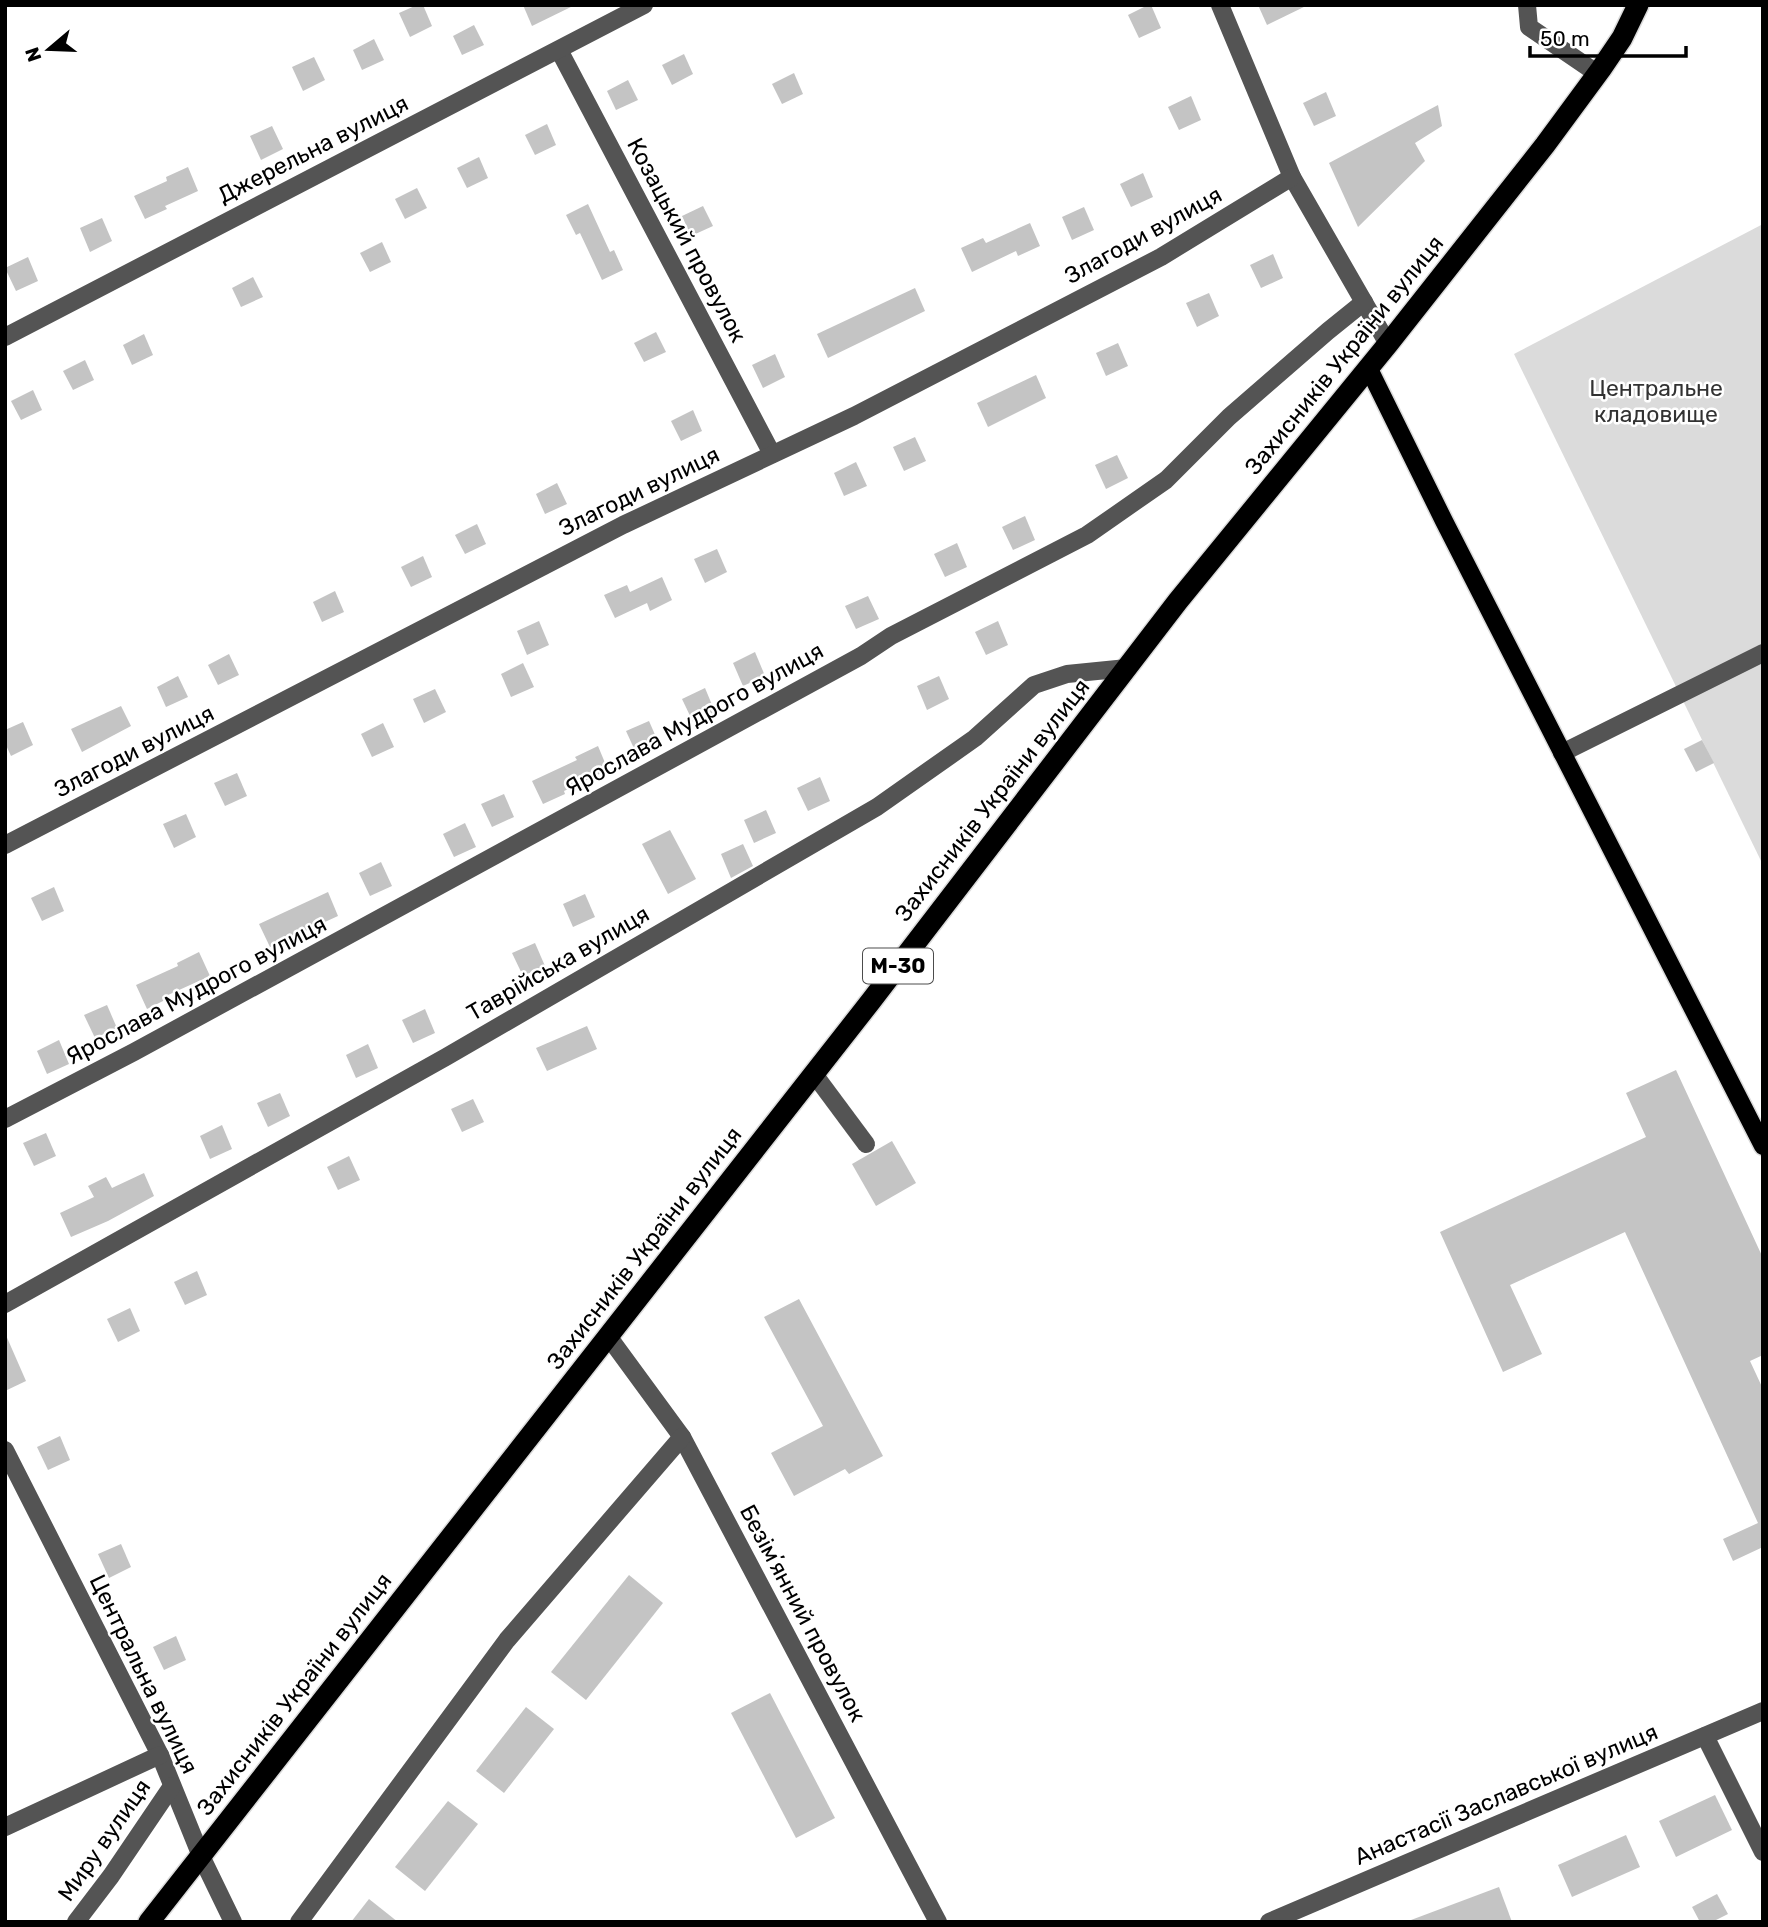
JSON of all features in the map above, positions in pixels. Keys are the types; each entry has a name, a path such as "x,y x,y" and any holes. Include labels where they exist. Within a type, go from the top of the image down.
{"highway":[{"name":"Захисників України вулиця","path":"149,1922 814,1074 1127,668 1545,145 1622,38 1638,5"}],"main road":[{"path":"1368,367 1763,1146"}],"street":[{"name":"Джерельна вулиця","path":"5,337 644,5"},
{"path":"1220,5 1292,177 1388,344"},
{"path":"1527,5 1529,27 1598,74"},
{"name":"Козацький провулок","path":"559,50 772,454"},
{"name":"Злагоди вулиця","path":"5,845 623,525 854,416 1161,257 1292,177"},
{"name":"Ярослава Мудрого вулиця","path":"5,1119 861,656 891,636 1087,535 1166,480 1229,417 1364,302"},
{"path":"1562,753 1763,653"},
{"name":"Таврійська вулиця","path":"5,1304 434,1064 877,807 975,738 1034,685 1067,674 1127,668"},
{"path":"814,1074 866,1144"},
{"name":"Безімʼянний провулок","path":"608,1336 682,1437 938,1922"},
{"path":"299,1922 507,1640 682,1437"},
{"name":"Центральна вулиця","path":"5,1450 160,1755 201,1856 233,1922"},
{"name":"Анастасії Заславської вулиця","path":"1269,1922 1763,1711"},
{"path":"1705,1736 1763,1852"},
{"path":"5,1828 160,1755"},
{"name":"Миру вулиця","path":"76,1922 111,1877 172,1786"}],"green space":[{"name":"Центральне кладовище","path":"1763,224 1763,865 1514,354"}],"building":[{"path":"423,5 432,26 410,37 399,13"},
{"path":"523,5 575,5 532,26"},
{"path":"1151,5 1161,28 1139,38 1128,15"},
{"path":"1258,5 1308,5 1267,25"},
{"path":"474,25 484,45 462,55 453,36"},
{"path":"374,39 384,60 362,70 353,50"},
{"path":"684,54 693,74 672,85 662,65"},
{"path":"314,57 325,80 303,91 292,67"},
{"path":"794,73 803,94 782,104 772,84"},
{"path":"628,80 638,100 616,110 607,91"},
{"path":"1326,92 1336,116 1314,126 1303,103"},
{"path":"1191,96 1201,120 1179,130 1168,107"},
{"path":"1438,105 1442,126 1415,143 1425,161 1358,227 1329,163"},
{"path":"547,124 556,145 535,155 525,135"},
{"path":"272,126 283,149 261,160 250,136"},
{"path":"479,157 488,178 467,188 457,168"},
{"path":"188,167 198,191 165,206 167,209 145,219 134,196 167,181 166,177"},
{"path":"1143,173 1153,197 1131,207 1120,184"},
{"path":"417,188 427,208 405,219 395,199"},
{"path":"588,204 610,252 614,250 623,270 602,280 580,233 576,235 566,215"},
{"path":"703,206 713,226 691,236 682,216"},
{"path":"1084,207 1094,230 1072,240 1062,217"},
{"path":"102,218 112,241 90,252 80,228"},
{"path":"1030,223 1040,246 1018,256 1016,251 972,272 961,248 983,238 986,243"},
{"path":"382,242 391,262 370,272 360,253"},
{"path":"1273,254 1283,278 1261,288 1250,265"},
{"path":"28,257 38,281 16,291 5,268"},
{"path":"253,277 263,297 241,307 232,288"},
{"path":"915,288 925,311 828,358 817,334"},
{"path":"1209,293 1219,316 1197,327 1186,303"},
{"path":"656,332 666,352 644,362 634,343"},
{"path":"144,334 153,355 132,365 123,345"},
{"path":"1118,343 1128,366 1106,376 1096,353"},
{"path":"775,354 785,377 763,388 752,365"},
{"path":"85,360 94,380 73,390 63,371"},
{"path":"1036,375 1046,398 988,427 977,403"},
{"path":"33,390 42,410 21,420 11,401"},
{"path":"693,410 702,431 681,441 671,421"},
{"path":"915,437 926,461 904,471 893,447"},
{"path":"1117,455 1128,478 1106,489 1095,465"},
{"path":"856,462 867,486 844,496 834,473"},
{"path":"557,483 567,504 545,514 536,494"},
{"path":"1025,516 1035,540 1013,550 1002,527"},
{"path":"477,524 486,544 465,554 455,535"},
{"path":"957,543 967,567 945,577 934,554"},
{"path":"717,549 727,572 705,583 694,559"},
{"path":"423,556 432,577 411,587 401,567"},
{"path":"662,577 672,600 650,611 647,603 615,618 604,595 627,585 630,592"},
{"path":"335,591 344,612 322,622 313,602"},
{"path":"868,596 879,619 856,629 845,606"},
{"path":"539,621 549,645 527,655 517,631"},
{"path":"998,621 1008,645 986,655 975,632"},
{"path":"755,652 765,676 743,686 733,663"},
{"path":"229,654 239,675 218,685 208,665"},
{"path":"523,663 534,687 511,697 501,674"},
{"path":"178,676 188,697 166,707 157,687"},
{"path":"939,676 949,699 927,710 917,686"},
{"path":"705,688 715,712 693,722 682,699"},
{"path":"435,689 446,712 424,723 413,699"},
{"path":"121,706 131,726 82,752 71,729"},
{"path":"649,721 659,744 637,755 626,731"},
{"path":"23,722 33,745 11,756 5,743 5,730"},
{"path":"383,723 394,747 372,757 361,734"},
{"path":"1702,740 1714,763 1696,772 1684,749"},
{"path":"598,746 608,770 543,804 532,781 577,760 575,757"},
{"path":"237,773 247,796 225,806 214,783"},
{"path":"820,777 830,801 808,811 797,788"},
{"path":"504,794 514,817 492,827 481,804"},
{"path":"766,810 776,833 754,843 744,820"},
{"path":"186,814 196,837 174,848 163,824"},
{"path":"465,823 476,847 454,857 443,834"},
{"path":"670,830 696,879 668,894 642,844"},
{"path":"743,844 753,866 731,878 721,854"},
{"path":"381,862 392,886 370,896 359,873"},
{"path":"54,887 64,911 42,921 31,898"},
{"path":"328,892 338,916 270,947 259,924"},
{"path":"585,894 595,917 573,927 563,904"},
{"path":"535,943 545,966 523,976 512,953"},
{"path":"199,952 210,976 168,995 169,998 147,1009 136,985 178,966 177,963"},
{"path":"107,1005 117,1028 95,1038 84,1015"},
{"path":"425,1009 435,1033 413,1043 402,1020"},
{"path":"587,1026 597,1049 547,1071 536,1048"},
{"path":"59,1040 69,1064 47,1074 37,1051"},
{"path":"368,1044 378,1068 356,1078 346,1055"},
{"path":"1676,1070 1763,1258 1763,1355 1750,1361 1763,1389 1763,1547 1733,1561 1723,1539 1758,1523 1625,1232 1510,1285 1542,1354 1503,1372 1440,1232 1646,1137 1626,1093"},
{"path":"280,1093 290,1116 268,1127 257,1103"},
{"path":"473,1099 484,1122 462,1132 451,1109"},
{"path":"222,1125 232,1149 210,1159 200,1136"},
{"path":"46,1133 56,1156 34,1166 23,1143"},
{"path":"892,1141 916,1183 876,1206 852,1164"},
{"path":"349,1156 360,1180 338,1190 327,1167"},
{"path":"144,1173 154,1196 71,1237 60,1213 94,1197 88,1186 106,1177 112,1188"},
{"path":"197,1271 207,1295 185,1305 174,1282"},
{"path":"799,1299 883,1456 849,1474 845,1469 794,1496 771,1453 823,1426 764,1317"},
{"path":"130,1308 140,1331 118,1342 107,1319"},
{"path":"5,1333 26,1381 5,1391"},
{"path":"60,1436 70,1460 48,1470 37,1447"},
{"path":"121,1544 131,1567 109,1578 98,1554"},
{"path":"629,1575 663,1603 586,1700 551,1672"},
{"path":"176,1636 186,1660 164,1670 153,1647"},
{"path":"770,1693 835,1818 796,1838 731,1713"},
{"path":"526,1707 554,1729 504,1793 476,1771"},
{"path":"1715,1795 1732,1830 1676,1857 1659,1821"},
{"path":"448,1801 478,1824 425,1891 395,1867"},
{"path":"1626,1835 1640,1867 1572,1897 1558,1865"},
{"path":"1499,1887 1512,1922 1411,1922 1411,1920"},
{"path":"1717,1894 1728,1914 1712,1922 1700,1922 1692,1907"},
{"path":"369,1899 398,1922 351,1922"}]}
